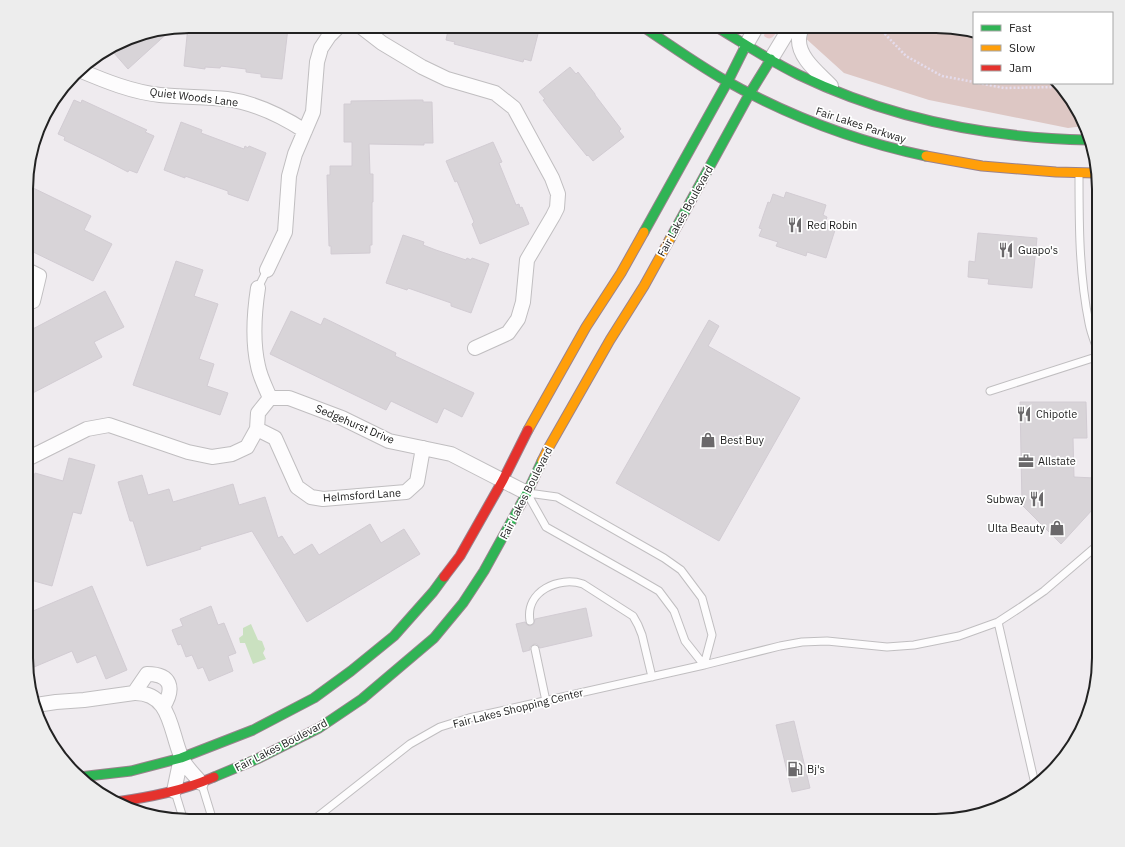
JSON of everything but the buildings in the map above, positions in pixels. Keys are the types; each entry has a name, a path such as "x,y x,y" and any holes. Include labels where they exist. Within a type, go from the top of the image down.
{"street":[{"path":"267,270 285,232 289,176 295,154 314,112 317,62 322,48 333,33"},
{"path":"369,33 382,43 422,67 447,79 495,93 514,108 552,178 558,194 553,216 527,260 523,302 518,319 508,333 475,348"},
{"name":"Fair Lakes Parkway","path":"653,33 728,81 750,93 792,113 854,137 920,156 973,165 1057,173 1091,173"},
{"name":"Fair Lakes Parkway","path":"726,33 809,79 902,114 944,125 1003,136 1084,140"},
{"path":"87,776 131,771 153,766 181,758 253,730 314,698 351,671 394,636 433,592 460,556 503,480 523,439 586,327 621,273 754,33"},
{"name":"Fair Lakes Boulevard","path":"126,801 161,796 201,783 258,759 319,728 362,699 434,638 462,603 484,571 527,493 549,447 610,340 644,286 750,93 787,33"},
{"path":"800,33 799,40 801,51 811,66 836,90"},
{"name":"Quiet Woods Lane","path":"85,73 107,82 159,95 229,100 259,107 289,120 305,132"},
{"path":"33,273 39,276 33,301"},
{"path":"33,456 87,429 109,425 188,452 212,457 232,454 247,447 257,429 258,414 270,398 258,367 253,335 254,313 258,288"},
{"name":"Sedgehurst Drive","path":"270,398 289,398 342,418 389,441 451,454 527,493"},
{"name":"Helmsford Lane","path":"257,429 275,438 297,487 311,497 323,499 406,492 417,482 423,448"},
{"path":"134,693 147,674 157,674 166,679 170,688 169,698 163,707"},
{"path":"40,704 134,693 141,693 157,700 167,711 181,758 201,783"},
{"path":"174,791 181,758"}],"lane":[{"path":"1079,173 1080,251 1089,324 1092,334"},
{"path":"258,288 267,270"},
{"path":"990,391 1092,358"},
{"path":"527,493 556,497 664,558 681,570 702,598 712,635 704,665"},
{"path":"527,493 546,526 635,576 659,592 674,611 685,641 704,665"},
{"name":"Fair Lakes Shopping Center","path":"321,814 410,744 440,727 469,718 802,642 827,641 887,647 914,645 959,636 998,622 1044,591 1092,550"},
{"path":"530,620 529,613 532,602 540,591 564,581 575,581 584,584 633,616 640,630 652,677"},
{"path":"998,622 1034,779"},
{"path":"535,649 546,701"},
{"path":"201,783 211,814"},
{"path":"174,791 182,814"}],"path":[{"path":"884,33 906,56 942,76 973,82"},
{"path":"983,84 1004,88 1054,87"}],"shaded area":[{"path":"765,33 776,33 772,38 767,38 764,36"},
{"path":"800,33 946,33 973,37 973,84 1051,84 1066,102 1079,127 1068,128 929,100 844,73"},
{"path":"251,624 258,640 262,641 265,649 263,653 266,659 253,664 245,643 240,643 239,638 243,635 243,628"}],"traffic: fast":[{"path":"652,33 721,78 795,115 872,143 926,156"},
{"path":"726,33 788,70 834,90 904,114 976,130 1013,135 1084,140"},
{"path":"644,232 728,81 746,45"},
{"path":"670,239 750,93 771,59"},
{"path":"214,777 257,759 319,728 362,699 434,638 463,603 484,571 527,493 542,461"},
{"path":"87,776 131,771 181,758 253,730 314,698 351,671 394,636 433,592 444,577"}],"traffic: slow":[{"path":"926,156 982,166 1056,172 1091,173"},
{"path":"528,430 586,327 621,273 644,232"},
{"path":"542,461 610,340 644,286 670,239"}],"traffic: jam":[{"path":"444,577 460,556 503,480 528,430"},
{"path":"126,800 166,793 214,777"}],"place":[{"name":"Red Robin","path":"795,225"},
{"name":"Guapo's","path":"1006,250"},
{"name":"Chipotle","path":"1024,414"},
{"name":"Best Buy","path":"708,440"},
{"name":"Allstate","path":"1026,461"},
{"name":"Subway","path":"1037,499"},
{"name":"Ulta Beauty","path":"1057,528"},
{"name":"Bj's","path":"795,769"}]}
